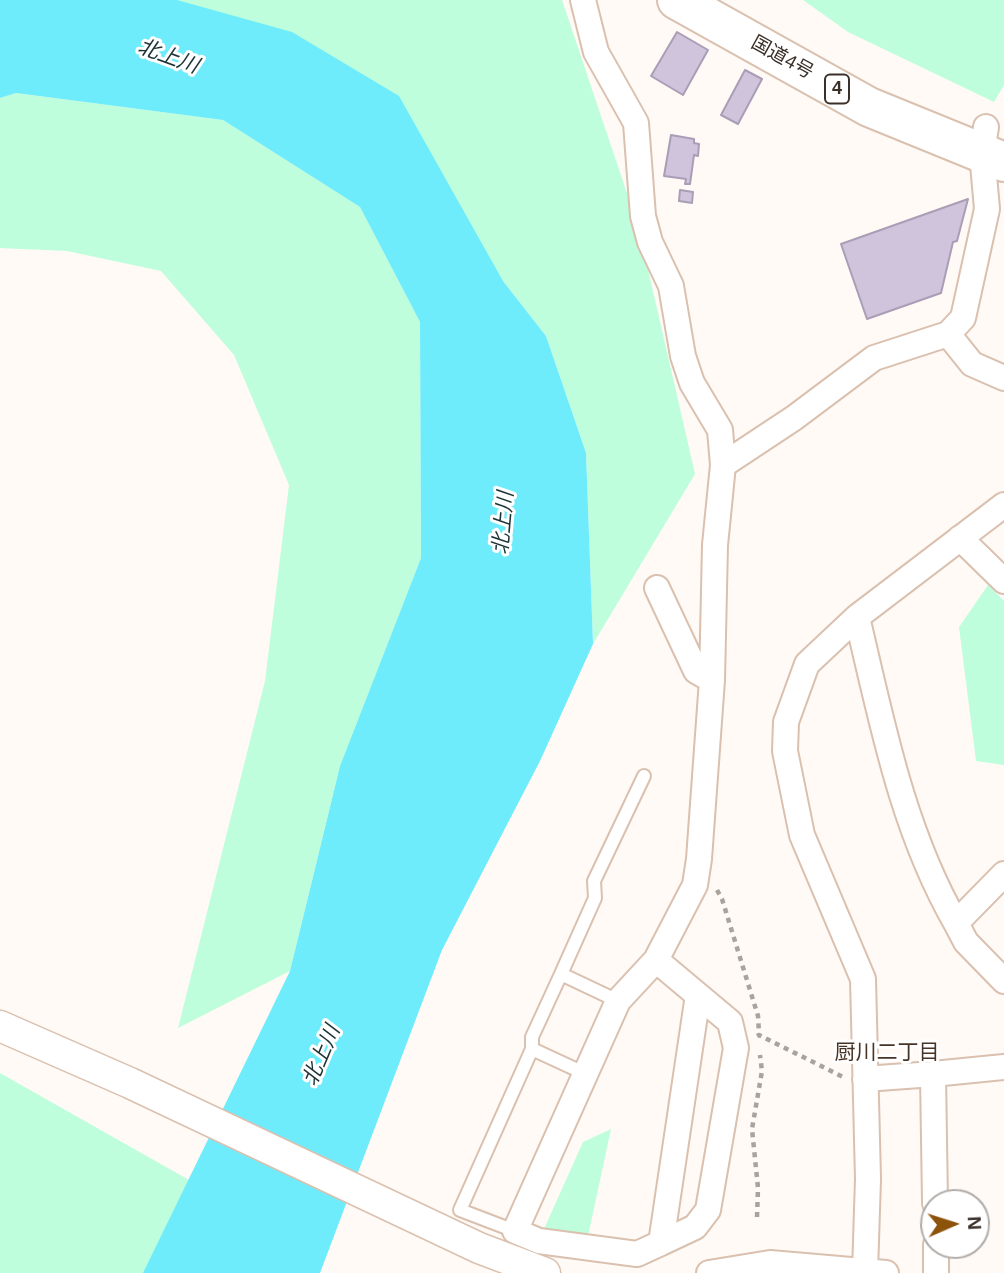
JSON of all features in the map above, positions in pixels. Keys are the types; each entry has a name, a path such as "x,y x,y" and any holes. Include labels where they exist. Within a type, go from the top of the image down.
{"highway":[{"name":"国道4号","path":"677,0 870,107 994,144"},
{"name":"国道4号","path":"728,0 865,78 994,144"}],"street":[{"path":"583,0 596,52 636,123 643,216 650,242 671,286 683,356 692,383 720,430 723,465 715,545 712,680 695,885 656,960 618,1001 515,1231 539,1241 638,1254 695,1227 708,1210 736,1048 730,1022 656,960"},
{"path":"723,465 794,418 874,358 948,334 963,318 996,217 994,144"},
{"path":"948,334 972,364 1004,378"},
{"path":"709,1273 770,1263 876,1272 868,1179 863,979 802,835 785,751 786,722 807,664 857,617 1004,505"},
{"path":"960,538 1004,581"},
{"path":"657,588 696,671 712,680"},
{"path":"857,617 900,788 936,887 966,942 1004,981"},
{"path":"956,923 1004,874"},
{"path":"661,1243 698,995"},
{"path":"0,1026 130,1083 479,1248 545,1273"},
{"path":"865,1084 1004,1067"},
{"path":"933,1074 935,1189"}],"lane":[{"path":"515,1231 460,1210 532,1049 532,1037 595,898 594,881 644,776"},
{"path":"561,974 618,1001"},
{"path":"532,1049 586,1074"}],"path":[{"path":"699,859 722,898 758,1016 762,1071 752,1129 758,1188 757,1217"},
{"path":"759,1035 865,1084"},
{"path":"736,1048 759,1035"}],"green space":[{"path":"177,0 562,0 638,226 695,474 593,644 586,453 546,336 503,281"},
{"path":"803,0 1004,0 1004,85 994,102 848,32"},
{"path":"16,93 223,120 360,207 420,322 421,558 340,766 290,971 178,1028 265,681 289,485 234,355 161,271 67,251 0,248 0,98"},
{"path":"988,585 1004,601 1004,765 976,761 959,627"},
{"path":"0,1073 189,1180 144,1273 0,1273"},
{"path":"611,1129 588,1236 544,1229 583,1142"}],"water":[{"name":"北上川","path":"0,0 177,0 292,32 399,96 503,281 546,336 586,453 593,644 540,761 442,950 320,1273 143,1273 290,971 340,766 421,558 420,322 360,207 223,120 16,93 0,98"}],"building":[{"path":"677,32 708,50 683,95 651,76"},
{"path":"745,70 762,79 738,124 721,115"},
{"path":"671,135 694,139 694,143 699,144 698,156 694,155 690,184 685,184 686,179 664,176"},
{"path":"680,190 693,192 692,203 679,201"},
{"path":"968,199 957,241 953,242 941,293 867,319 841,244"}],"district":[{"name":"厨川二丁目","path":"887,1053"}]}
